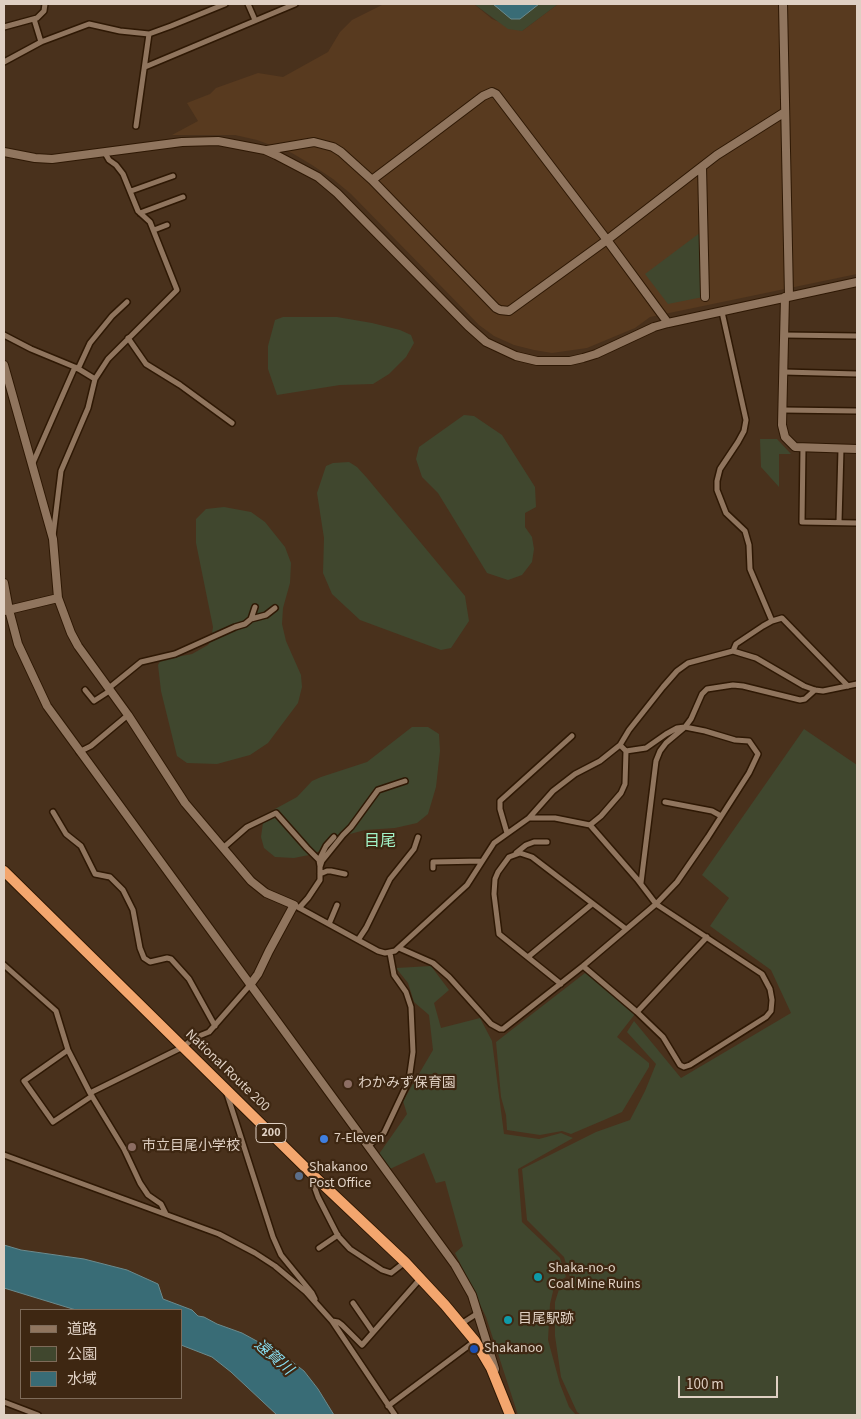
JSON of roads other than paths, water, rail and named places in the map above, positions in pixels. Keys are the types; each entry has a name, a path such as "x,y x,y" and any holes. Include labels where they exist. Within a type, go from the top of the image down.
{"highway":[{"name":"National Route 200","path":"4,871 314,1176 405,1262 475,1341 491,1368 510,1415"}],"street":[{"path":"4,27 37,18 44,10 45,4"},
{"path":"4,62 41,42 89,24 120,31 149,34 225,4"},
{"path":"248,4 255,20"},
{"path":"145,67 295,4"},
{"path":"783,4 787,296 784,335 782,432 792,445 803,448 857,449"},
{"path":"34,19 41,42"},
{"path":"136,126 149,34"},
{"path":"372,180 483,96 492,92 500,98 668,323"},
{"path":"264,150 305,143 324,144 341,152 372,180 479,292 500,310 509,311 607,240 702,167 785,112"},
{"path":"4,152 52,159 198,141 218,141 264,150 294,163 318,177 353,209 486,342 516,356 537,361 570,361 596,354 668,323 857,282"},
{"path":"105,153 109,160 123,174 140,213 150,222 177,290 108,359 95,379 88,408 61,471 53,539 58,598 74,640 128,715 179,795 251,881 266,893 378,951 390,953 400,948 467,885 494,843 529,818 553,791 575,774 600,761 620,745 629,730 677,670 688,663 733,651 756,658 804,686 815,690 823,691 857,684"},
{"path":"702,167 705,297"},
{"path":"131,191 173,176"},
{"path":"140,213 183,198"},
{"path":"154,230 167,225"},
{"path":"31,465 76,368 90,343 112,316 127,302"},
{"path":"722,312 746,420 744,431 720,469 717,490 726,513 745,532 749,545 750,569 772,621"},
{"path":"4,335 76,368 95,379"},
{"path":"784,335 857,336"},
{"path":"128,338 146,364 180,385 232,423"},
{"path":"4,365 53,539"},
{"path":"784,372 857,374"},
{"path":"783,410 857,411"},
{"path":"803,448 802,522 857,523"},
{"path":"839,522 840,449"},
{"path":"4,583 6,610 18,644 38,689 58,723 455,1265 472,1295 479,1313 500,1388"},
{"path":"6,610 58,598"},
{"path":"251,619 255,607"},
{"path":"85,690 94,701 141,662 175,654 234,627 245,624 251,619 266,615 275,608"},
{"path":"733,651 736,644 772,621 782,618 848,686"},
{"path":"640,883 656,762 660,751 666,743 685,727 691,719 702,694 707,689 733,685 800,700 805,699 815,690"},
{"path":"79,752 91,746 128,715"},
{"path":"400,948 433,963 449,977 491,1024 500,1029 507,1027 561,984 656,904 677,882 749,774 758,754 749,741 735,740 685,727 677,728 646,748 626,750 620,745"},
{"path":"507,833 500,809 500,801 572,736"},
{"path":"590,825 601,816 621,793 625,784 626,750"},
{"path":"320,867 342,835 351,828 378,790 405,781"},
{"path":"664,802 712,811 721,816"},
{"path":"53,812 66,834 81,846 95,874 110,877 123,890 132,910 144,958 150,962 167,958 171,959 189,979 215,1026"},
{"path":"68,1050 24,1081 53,1122 91,1094 183,1047 194,1038 209,1032 250,985 296,907 315,889 320,880 319,860 276,813 247,826 223,848"},
{"path":"529,818 555,818 590,825 656,904 762,974 770,988 771,1011 766,1017 684,1067 680,1065 663,1037 583,966"},
{"path":"319,860 326,846 334,837"},
{"path":"358,940 390,880 414,849 418,837"},
{"path":"547,842 534,842 526,845 505,862 495,879 494,894 500,934 561,984"},
{"path":"516,853 524,853 532,857 626,929"},
{"path":"433,868 433,862 482,861"},
{"path":"320,874 331,871 344,874"},
{"path":"528,957 592,904"},
{"path":"329,924 338,905"},
{"path":"637,1012 707,937"},
{"path":"368,1146 384,1133 409,1080 413,1052 410,1007 406,992 394,975 390,953"},
{"path":"4,965 56,1011 68,1050 91,1094 113,1129 144,1190 161,1204 166,1214"},
{"path":"225,1087 273,1237 282,1255 312,1293 319,1307"},
{"path":"4,1155 219,1234 255,1253 292,1279 332,1321 395,1415"},
{"path":"314,1176 313,1183 318,1197 338,1235 350,1250 382,1270 391,1273 405,1262"},
{"path":"319,1248 338,1235"},
{"path":"332,1321 342,1325 362,1345 420,1279"},
{"path":"353,1306 373,1332"},
{"path":"461,1324 479,1313"},
{"path":"388,1406 475,1341"},
{"path":"4,1402 38,1415"}],"water":[{"path":"493,4 539,4 520,19 511,19"},
{"name":"遠賀川","path":"4,1245 21,1250 84,1259 127,1270 158,1284 163,1299 192,1310 198,1316 242,1333 286,1357 304,1371 334,1415 277,1415 212,1357 182,1345 182,1309 73,1309 4,1288"}],"place":[{"name":"わかみず保育園","path":"348,1084"},
{"name":"7-Eleven","path":"324,1139"},
{"name":"市立目尾小学校","path":"132,1147"},
{"name":"Shakanoo Post Office","path":"299,1176"},
{"name":"Shaka-no-o Coal Mine Ruins","path":"538,1277"},
{"name":"目尾駅跡","path":"508,1320"},
{"name":"Shakanoo","path":"474,1349"}],"district":[{"name":"目尾","path":"380,842"}]}
